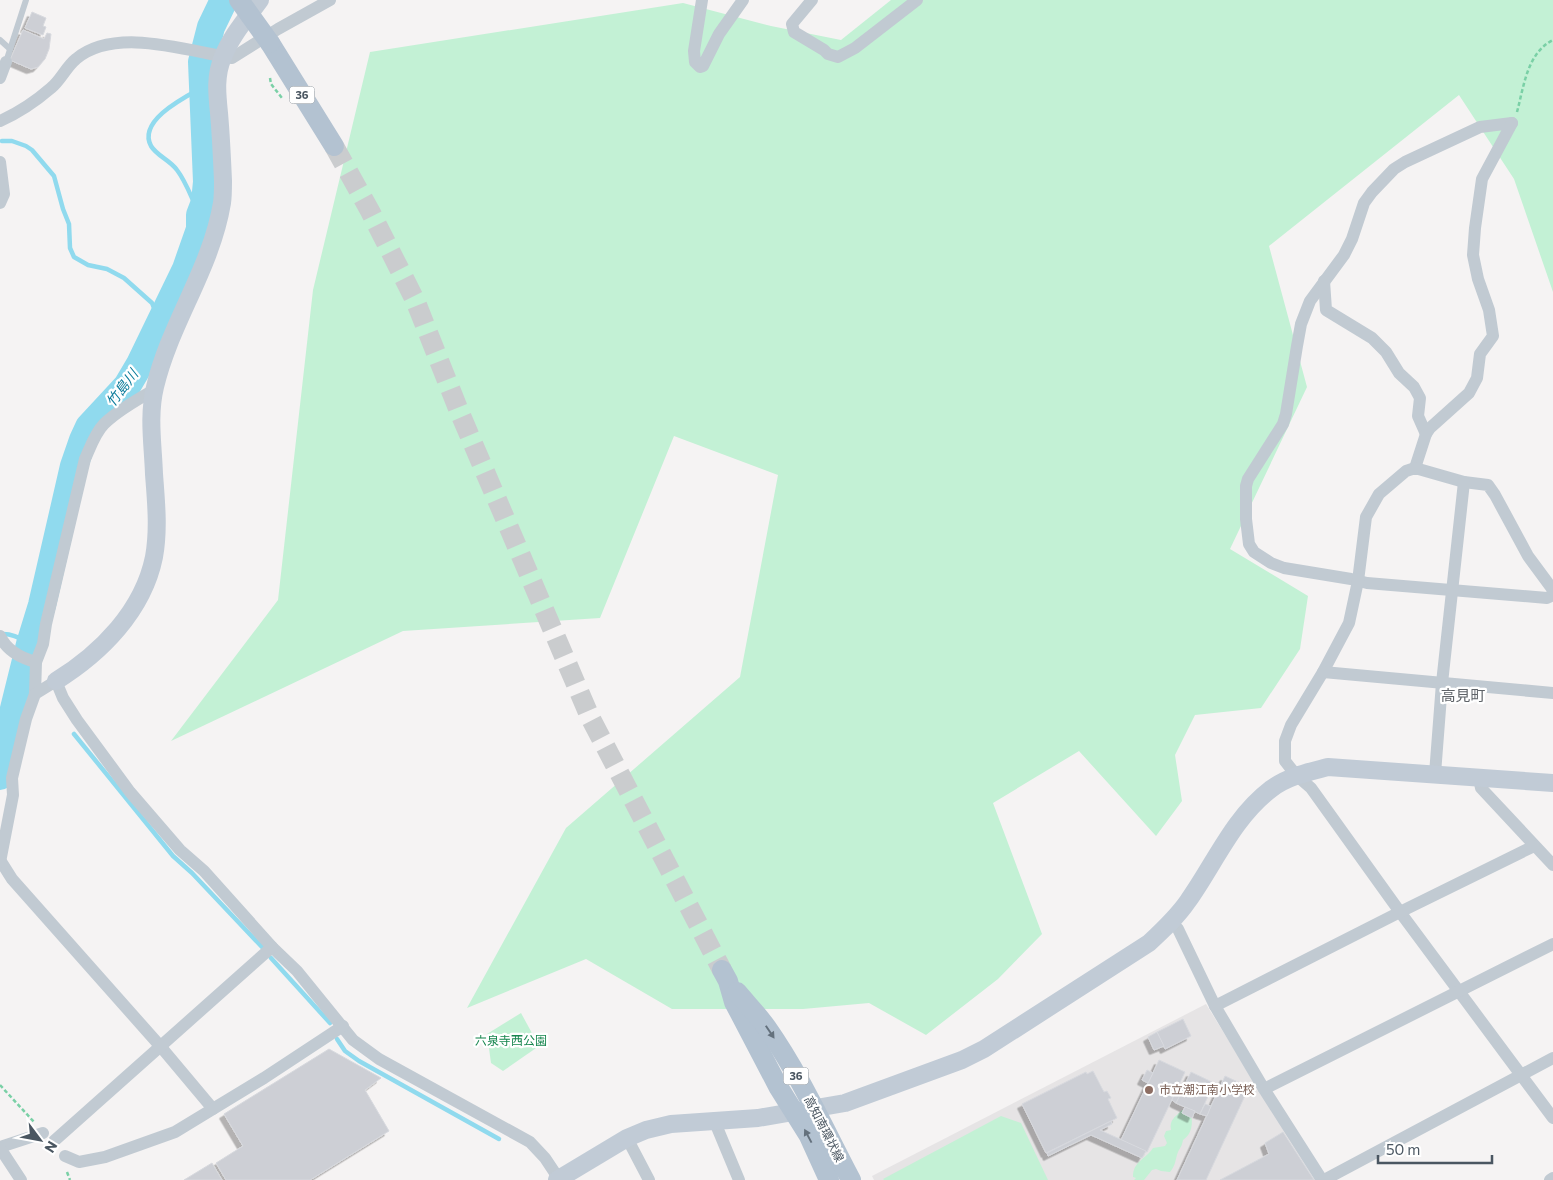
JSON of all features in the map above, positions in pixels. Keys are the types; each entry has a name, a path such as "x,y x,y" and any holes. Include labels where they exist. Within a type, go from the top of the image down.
{"main road":[{"name":"36","path":"239,0 270,43 334,146"},
{"name":"高知南環状線","path":"830,1180 808,1136 779,1088 734,1002 725,976 768,1029 814,1107 851,1180"}],"street":[{"path":"35,694 70,672 122,626 142,592 154,557 157,521 150,417 154,390 162,359 204,268 217,229 223,201 216,55 260,0"},
{"path":"0,121 13,115 52,87 76,59 87,51 122,42 197,50 232,58 278,29 330,0"},
{"path":"702,0 694,51 695,62 700,67 704,66 719,34 743,0"},
{"path":"812,0 792,24 792,28 794,32 828,54 838,57 855,48 917,0"},
{"path":"0,78 6,62"},
{"path":"1512,123 1480,127 1405,162 1394,169 1364,203 1352,239 1344,255 1310,301 1304,317 1296,346 1286,414 1282,424 1248,479 1246,486 1246,519 1249,544 1254,552 1277,566 1367,583 1547,598 1553,595"},
{"path":"1415,468 1426,434 1469,393 1477,378 1480,354 1493,336 1489,310 1478,279 1473,255 1474,228 1482,179 1512,123"},
{"path":"0,162 4,194 0,203"},
{"path":"1324,281 1326,310"},
{"path":"1304,317 1326,310 1372,338 1386,352 1399,373 1414,387 1420,398 1418,416 1426,434"},
{"path":"154,390 136,400 104,424 92,442 84,460 43,644 30,660 35,694 15,761 12,778 13,795 0,861 12,879 213,1108"},
{"path":"1553,590 1528,556 1495,495 1488,486 1464,482 1415,468 1406,471 1379,494 1366,518 1358,581 1349,623 1323,672 1291,725 1285,741 1285,761 1296,775 1311,788 1400,912 1553,1118"},
{"path":"1435,774 1442,683 1464,482"},
{"path":"0,636 4,645 30,660"},
{"path":"1323,672 1553,693"},
{"path":"56,681 63,698 77,720 130,792 180,850 204,871 272,947 297,971 359,1046 379,1059 530,1142 545,1158 558,1179 627,1138 646,1130 671,1124 758,1118 845,1102 962,1060 991,1044 1149,944 1188,901 1240,820 1273,788 1296,775 1328,767 1553,783"},
{"path":"1479,778 1481,788 1553,865"},
{"path":"1215,1006 1534,846"},
{"path":"1170,922 1178,929 1215,1006 1264,1089 1323,1180 1553,1058"},
{"path":"1264,1089 1553,944"},
{"path":"22,1180 0,1147 49,1137 161,1047 272,947"},
{"path":"65,1156 79,1162 105,1157 176,1132 264,1078 343,1026"},
{"path":"714,1120 739,1180"},
{"path":"627,1138 649,1180"}],"lane":[{"path":"6,62 26,0"},
{"path":"0,40 10,49"}],"path":[{"path":"1512,123 1534,56 1545,44 1553,40"}],"shaded area":[{"name":"市立潮江南小学校","path":"1206,1004 1315,1180 874,1180 872,1176"}],"green space":[{"path":"891,0 1553,0 1553,292 1514,179 1459,95 1269,246 1307,387 1230,549 1308,596 1300,649 1261,708 1195,715 1175,755 1182,801 1156,836 1079,751 993,803 1042,934 998,979 926,1035 869,1003 803,1009 672,1009 586,959 467,1008 566,828 740,677 778,475 674,436 600,618 403,631 171,741 278,600 313,290 370,52 683,3 771,26 841,40"},
{"name":"六泉寺西公園","path":"521,1013 539,1046 503,1071 491,1063 487,1034"},
{"path":"1182,1110 1191,1113 1191,1128 1183,1140 1170,1172 1156,1169 1152,1170 1144,1180 1134,1180 1136,1178 1133,1177 1137,1164 1153,1148 1165,1146 1167,1143 1164,1136 1166,1131 1171,1130 1172,1121"},
{"path":"1001,1116 1021,1123 1048,1180 883,1179"}],"building":[{"path":"32,12 46,18 43,26 46,27 43,35 25,28"},
{"path":"23,30 44,39 47,33 51,34 49,49 45,59 38,67 31,69 10,60"},
{"path":"1183,1019 1191,1036 1165,1049 1157,1032"},
{"path":"1157,1032 1164,1046 1154,1050 1148,1037"},
{"path":"329,1049 381,1078 365,1090 389,1131 310,1180 226,1180 216,1163 243,1146 224,1114"},
{"path":"1159,1060 1185,1072 1147,1152 1121,1140"},
{"path":"1147,1070 1153,1073 1148,1083 1142,1080"},
{"path":"1093,1071 1104,1092 1107,1091 1111,1098 1108,1099 1117,1118 1046,1153 1022,1104 1086,1072 1087,1074"},
{"path":"1191,1072 1214,1083 1200,1114 1176,1103"},
{"path":"1225,1076 1249,1087 1206,1180 1177,1180"},
{"path":"1177,1088 1182,1091 1176,1103 1172,1100"},
{"path":"1205,1104 1211,1106 1207,1116 1200,1114"},
{"path":"1185,1107 1195,1111 1192,1118 1182,1113"},
{"path":"1111,1121 1112,1124 1100,1130 1146,1151 1142,1158 1091,1135 1048,1156 1047,1153"},
{"path":"1283,1132 1314,1180 1220,1180 1269,1154 1265,1143"},
{"path":"212,1163 222,1180 184,1180"}],"waterway":[{"name":"竹島川","path":"0,776 5,745 30,644 42,605 74,466 83,440 89,427 127,386 140,364 186,269 200,229 200,215 205,202 207,182 202,62 211,27 224,0"},
{"path":"200,215 181,175 151,146 149,136 151,127 157,118 176,103 203,87"},
{"path":"2,141 12,141 32,150 54,176 69,224 70,248 74,257 88,265 107,269 124,278 152,303 160,323"},
{"path":"1,634 13,635 30,644"},
{"path":"74,734 173,856 192,873 262,947"},
{"path":"271,958 330,1023"},
{"path":"337,1039 345,1051 359,1061 499,1139"}],"tunnel":[{"path":"334,146 370,211 415,300 459,411 590,717 722,970"}],"place":[{"name":"市立潮江南小学校","path":"1149,1090"}],"district":[{"name":"高見町","path":"1463,696"}]}
